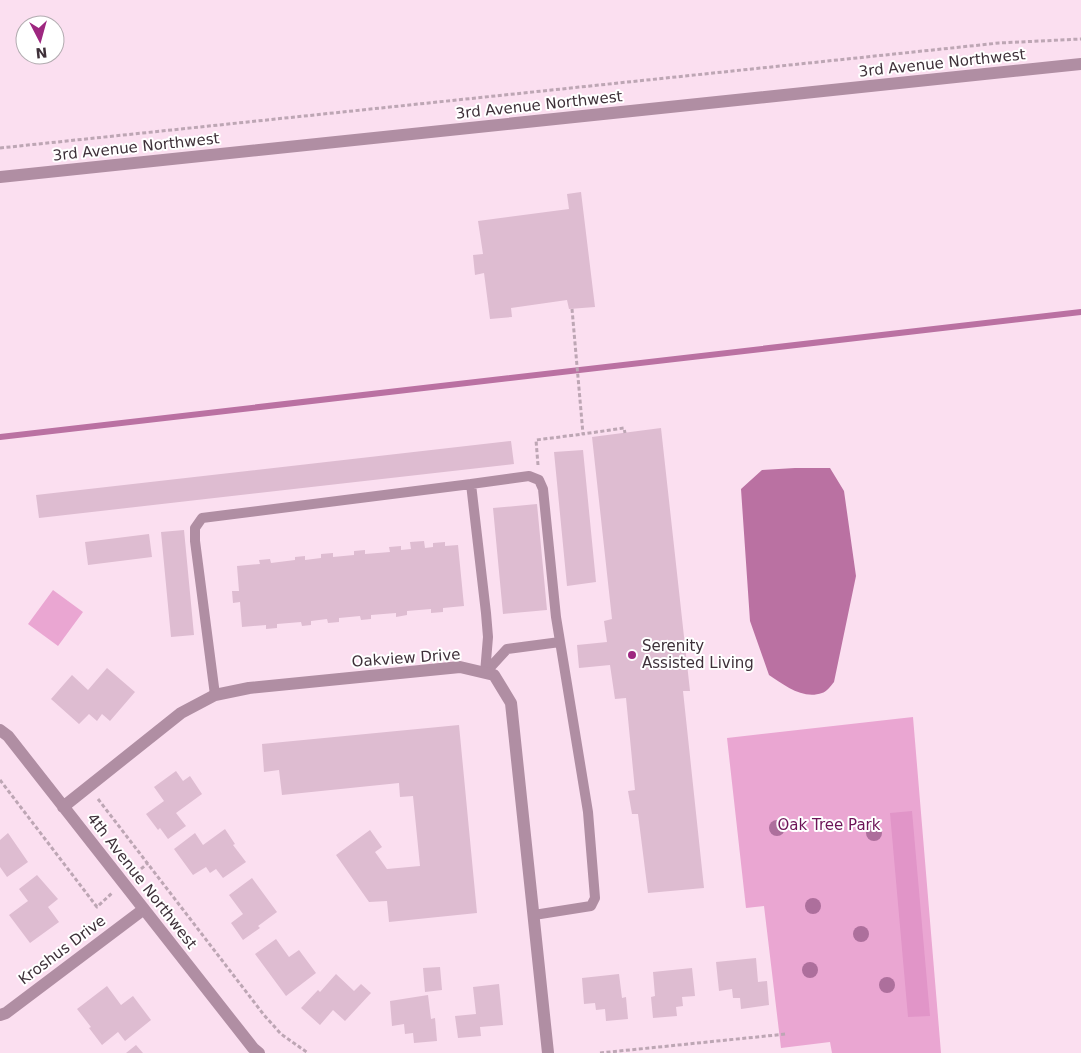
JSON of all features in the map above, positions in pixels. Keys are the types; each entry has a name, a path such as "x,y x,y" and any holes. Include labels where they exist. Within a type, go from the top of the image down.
{"street":[{"name":"3rd Avenue Northwest","path":"0,177 1081,64"},
{"name":"Oakview Drive","path":"63,807 181,713 215,695 249,688 460,667 494,676 511,703 548,1053"},
{"name":"4th Avenue Northwest","path":"0,730 8,736 253,1048 259,1053"},
{"name":"Kroshus Drive","path":"0,1015 144,909"}],"lane":[{"path":"215,695 195,541 195,528 202,518 529,476 539,480 543,489 560,642 588,812 595,898 591,906 534,915"},
{"path":"471,484 488,637 485,673"},
{"path":"485,673 507,649 560,642"}],"path":[{"path":"0,148 980,45 1081,39"},
{"path":"572,309 583,434"},
{"path":"539,480 536,440 624,428 625,433"},
{"path":"0,780 97,906"},
{"path":"88,787 264,1015 280,1034 308,1053"},
{"path":"600,1053 786,1034"}],"green space":[{"path":"53,590 83,612 58,646 28,624"},
{"name":"Oak Tree Park","path":"913,717 941,1053 832,1053 830,1042 781,1048 764,906 746,908 727,738"}],"shaded area":[{"path":"830,468 844,491 856,576 834,682 825,691 815,695 808,695 794,690 769,675 750,621 741,489 762,470"},
{"path":"912,811 930,1016 908,1017 890,813"}],"building":[{"path":"581,192 595,307 569,309 567,300 511,308 512,317 490,319 484,273 475,275 473,255 483,254 478,221 569,209 567,194"},
{"name":"Serenity Assisted Living","path":"661,428 690,691 683,691 704,888 648,893 638,814 632,814 628,791 635,790 626,698 615,699 610,665 579,668 577,645 607,642 604,621 612,619 592,437"},
{"path":"511,441 514,464 39,518 36,495"},
{"path":"583,450 596,582 567,586 554,452"},
{"path":"537,504 547,610 503,614 493,508"},
{"path":"184,530 194,635 171,637 161,532"},
{"path":"149,534 152,557 88,565 85,542"},
{"path":"424,541 425,548 433,547 433,543 445,542 445,546 458,545 464,606 443,608 443,612 431,613 431,609 407,611 407,615 396,617 396,613 371,615 371,619 361,620 360,616 339,618 339,622 328,623 327,619 311,621 311,625 302,626 301,622 277,624 277,628 266,629 266,625 242,627 240,602 233,603 232,591 239,591 237,566 260,564 259,560 270,559 271,563 295,560 295,557 305,556 305,560 321,558 321,554 333,553 333,557 354,555 354,551 365,550 365,554 390,552 389,547 401,546 401,550 411,549 410,542"},
{"path":"107,668 135,692 110,721 102,714 97,721 89,714 79,724 51,699 72,675 88,690"},
{"path":"459,725 477,913 389,922 387,901 369,902 336,855 370,830 382,847 375,852 387,869 420,866 413,796 400,797 399,783 282,795 279,770 264,772 262,744"},
{"path":"176,771 183,781 190,776 202,794 176,813 186,826 168,839 160,828 158,830 146,814 164,801 154,787"},
{"path":"225,829 235,844 233,845 246,862 223,878 216,869 210,873 206,867 193,875 174,849 195,833 203,845"},
{"path":"8,833 28,862 7,877 0,867 0,840"},
{"path":"37,875 58,899 48,907 59,922 30,943 9,915 28,901 19,889"},
{"path":"252,878 277,912 258,926 260,928 243,940 231,923 243,914 229,895"},
{"path":"276,939 289,957 299,950 316,973 286,996 255,954"},
{"path":"756,958 758,982 767,981 769,1005 741,1009 740,998 733,998 732,989 719,991 716,962"},
{"path":"440,967 442,990 425,992 423,968"},
{"path":"692,968 695,996 682,997 683,1006 676,1007 677,1016 653,1018 651,997 655,996 653,972"},
{"path":"336,974 354,991 361,984 371,993 345,1021 333,1010 320,1025 301,1008 318,990 320,992"},
{"path":"619,974 622,998 626,997 628,1019 606,1021 605,1009 596,1010 595,1003 584,1004 582,978"},
{"path":"499,984 503,1025 480,1027 481,1036 458,1038 455,1016 476,1014 473,987"},
{"path":"107,986 121,1005 133,996 151,1020 125,1041 118,1032 102,1045 77,1009"},
{"path":"428,995 431,1019 435,1018 437,1041 414,1043 413,1033 405,1034 404,1024 392,1026 390,1001"},
{"path":"136,1045 143,1053 126,1053"}],"waterway":[{"path":"0,437 1081,312"}],"place":[{"name":"Serenity Assisted Living","path":"632,655"}]}
